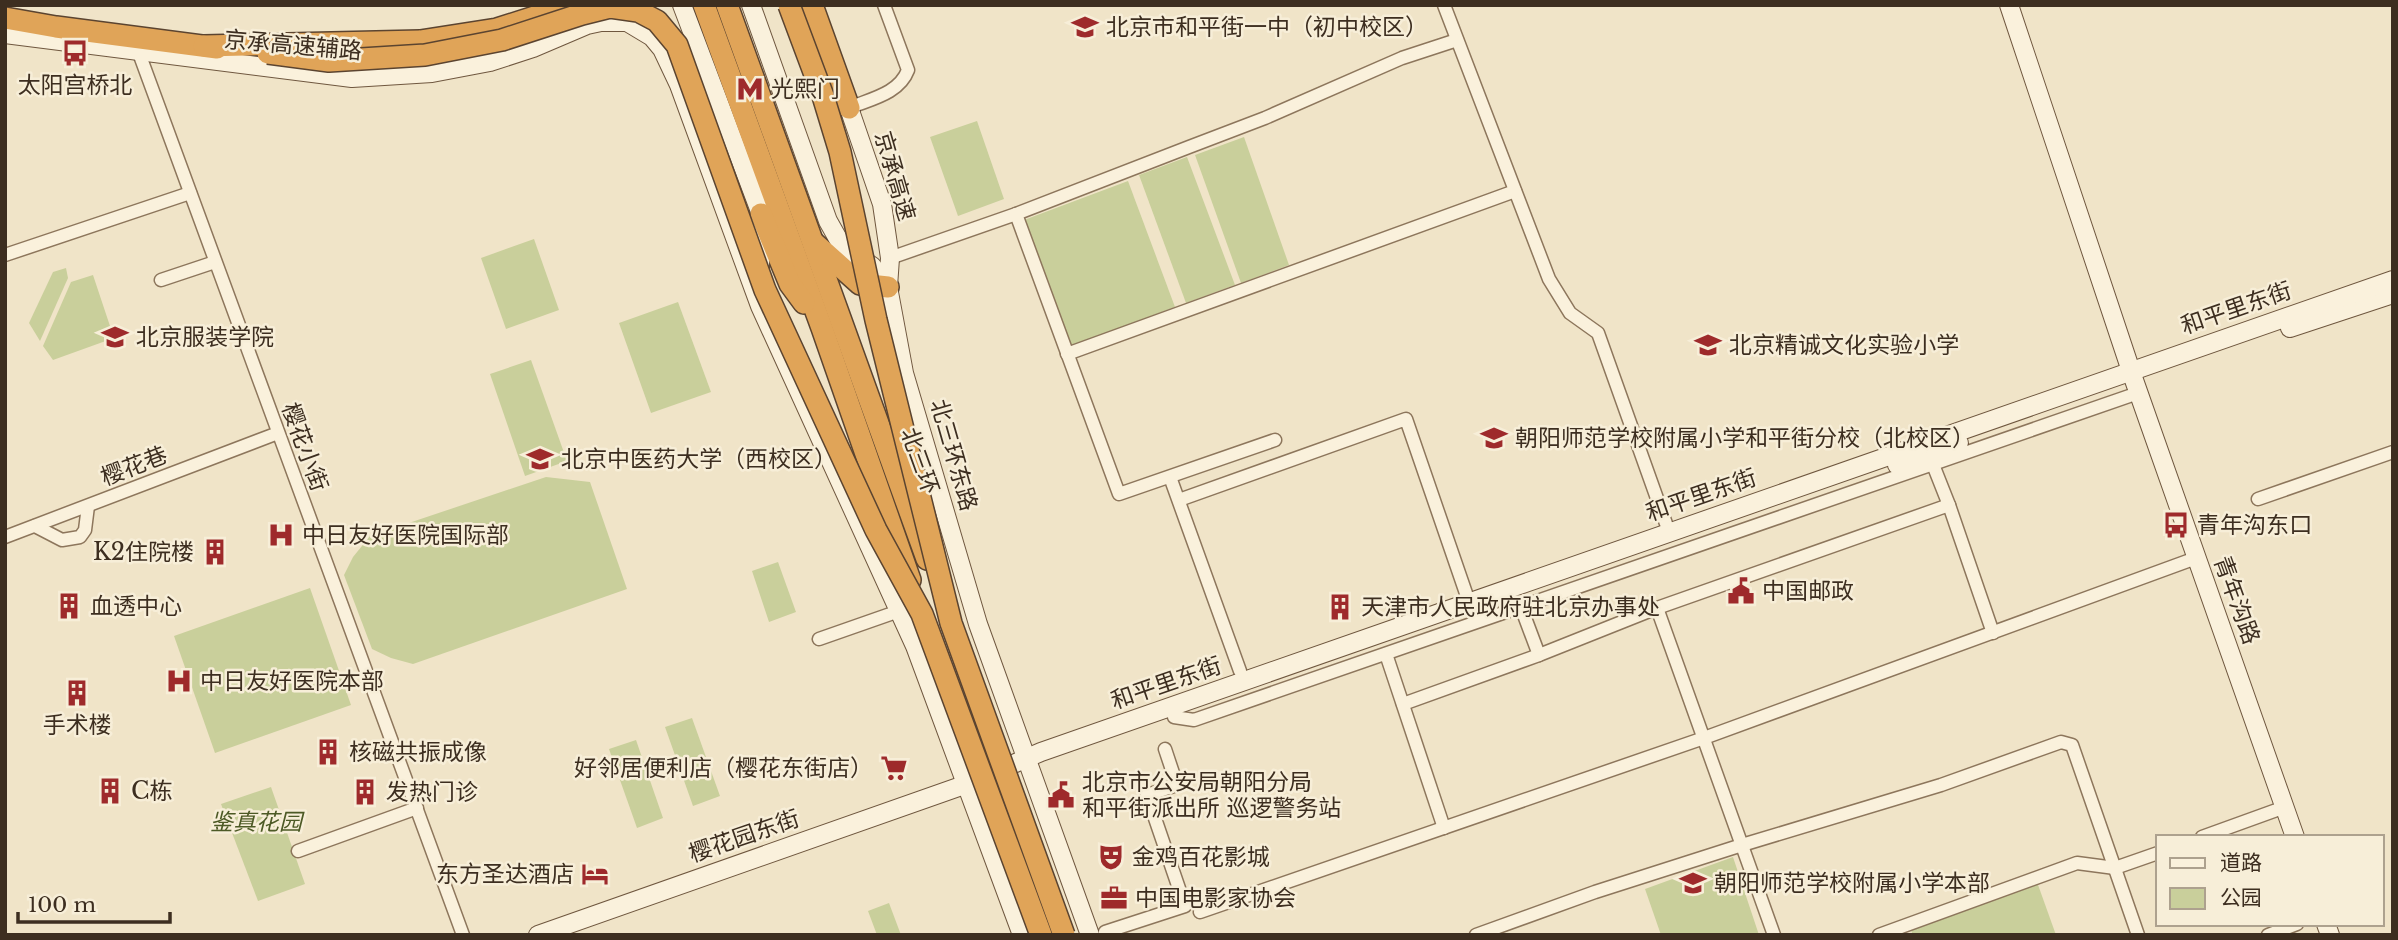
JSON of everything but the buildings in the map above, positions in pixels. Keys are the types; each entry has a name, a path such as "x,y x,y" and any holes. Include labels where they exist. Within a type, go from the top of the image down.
{"highway":[{"path":"204,46 420,41 497,29 572,5"},
{"path":"704,5 822,328 922,614 1041,935"},
{"name":"北三环","path":"727,5 1064,935"},
{"path":"789,5 823,96 840,152 876,320 951,623"},
{"path":"812,5 849,108"},
{"path":"5,18 56,27 329,61 425,55 502,40 610,7 638,11 657,21 677,45 765,290 876,530 922,614"},
{"path":"56,27 132,52"},
{"path":"761,214 790,284 822,328"},
{"path":"812,241 860,285 888,287"}],"street":[{"path":"682,5 761,214 760,306 915,646 1022,935"},
{"name":"北三环东路","path":"751,5 828,221 842,246 872,266 888,287 904,373 978,624 1027,763 1097,933"},
{"path":"849,108 894,89 905,78 908,70 884,5"},
{"path":"1444,5 1549,279 1570,313 1598,333 1669,532"},
{"name":"青年沟路","path":"2009,5 2134,381 2294,835"},
{"name":"京承高速辅路","path":"5,34 352,78 432,74 514,54 587,25 627,22 652,37 669,62 760,306"},
{"path":"872,266 1265,118 1402,58 1457,40"},
{"name":"樱花小街","path":"132,52 190,193 463,935"},
{"name":"京承高速","path":"849,108 882,204 890,258 888,287"},
{"path":"1067,354 1515,191"},
{"path":"5,255 190,193"},
{"path":"1016,214 1119,494 1275,440"},
{"path":"161,280 215,262"},
{"name":"和平里东街","path":"1027,763 1174,717 1931,459 2393,280"},
{"name":"和平里东街","path":"1027,763 1669,532 2393,294"},
{"path":"1178,500 1406,419 1469,602"},
{"name":"樱花巷","path":"5,537 278,433"},
{"path":"2258,499 2393,452"},
{"path":"1174,717 1194,720 1521,607 1931,459 1993,633"},
{"path":"1170,477 1240,671"},
{"path":"1403,704 1539,655 1657,608 1949,505"},
{"path":"35,526 62,540 80,537 85,530 88,506"},
{"path":"1200,912 1704,738 2196,558"},
{"path":"1521,607 1539,655"},
{"path":"1657,608 1774,935"},
{"path":"819,639 899,611"},
{"path":"915,646 978,624"},
{"path":"1386,654 1444,828"},
{"path":"956,754 1016,731"},
{"path":"1476,935 1595,892 1941,785 2061,742 2072,745 2138,935"},
{"path":"1097,933 1185,906 1147,795 1177,785 1165,749"},
{"name":"樱花园东街","path":"538,935 1027,763"},
{"path":"2208,835 2285,807"},
{"path":"298,851 417,808"},
{"path":"1879,935 2077,863 2115,868 2156,854"},
{"path":"2268,935 2292,926"}],"green space":[{"path":"977,121 1004,199 958,216 930,137"},
{"path":"1244,137 1289,265 1241,283 1195,155"},
{"path":"1187,157 1235,285 1186,303 1139,175"},
{"path":"1128,181 1175,307 1071,346 1024,220"},
{"path":"534,239 559,310 506,329 481,258"},
{"path":"66,268 68,278 40,341 29,323 53,272"},
{"path":"93,275 114,338 53,360 43,346 71,282"},
{"path":"678,302 711,392 651,413 619,323"},
{"path":"531,360 567,461 525,476 490,374"},
{"path":"546,477 590,482 627,589 413,664 372,649 344,575 353,557 370,536"},
{"path":"778,562 796,612 769,622 752,571"},
{"path":"310,588 351,705 215,753 174,636"},
{"path":"692,718 720,796 693,806 665,727"},
{"path":"636,740 663,818 637,828 609,749"},
{"name":"鉴真花园","path":"271,787 305,884 258,901 221,804"},
{"path":"1733,857 1759,935 1661,935 1645,889"},
{"path":"2037,882 2056,935 1913,935 1910,928"},
{"path":"889,903 901,935 877,935 868,911"}],"place":[{"name":"北京市和平街一中（初中校区）","path":"1085,27"},
{"name":"太阳宫桥北","path":"75,53"},
{"name":"光熙门","path":"750,89"},
{"name":"北京服装学院","path":"115,337"},
{"name":"北京精诚文化实验小学","path":"1708,345"},
{"name":"朝阳师范学校附属小学和平街分校（北校区）","path":"1494,438"},
{"name":"北京中医药大学（西校区）","path":"540,459"},
{"name":"青年沟东口","path":"2176,525"},
{"name":"中日友好医院国际部","path":"281,535"},
{"name":"K2住院楼","path":"215,552"},
{"name":"中国邮政","path":"1741,591"},
{"name":"血透中心","path":"69,606"},
{"name":"天津市人民政府驻北京办事处","path":"1340,607"},
{"name":"中日友好医院本部","path":"179,681"},
{"name":"手术楼","path":"77,693"},
{"name":"核磁共振成像","path":"328,752"},
{"name":"好邻居便利店（樱花东街店）","path":"894,768"},
{"name":"C栋","path":"110,791"},
{"name":"发热门诊","path":"365,792"},
{"name":"北京市公安局朝阳分局 和平街派出所 巡逻警务站","path":"1061,795"},
{"name":"金鸡百花影城","path":"1111,857"},
{"name":"东方圣达酒店","path":"595,874"},
{"name":"朝阳师范学校附属小学本部","path":"1693,883"},
{"name":"中国电影家协会","path":"1114,898"}]}
